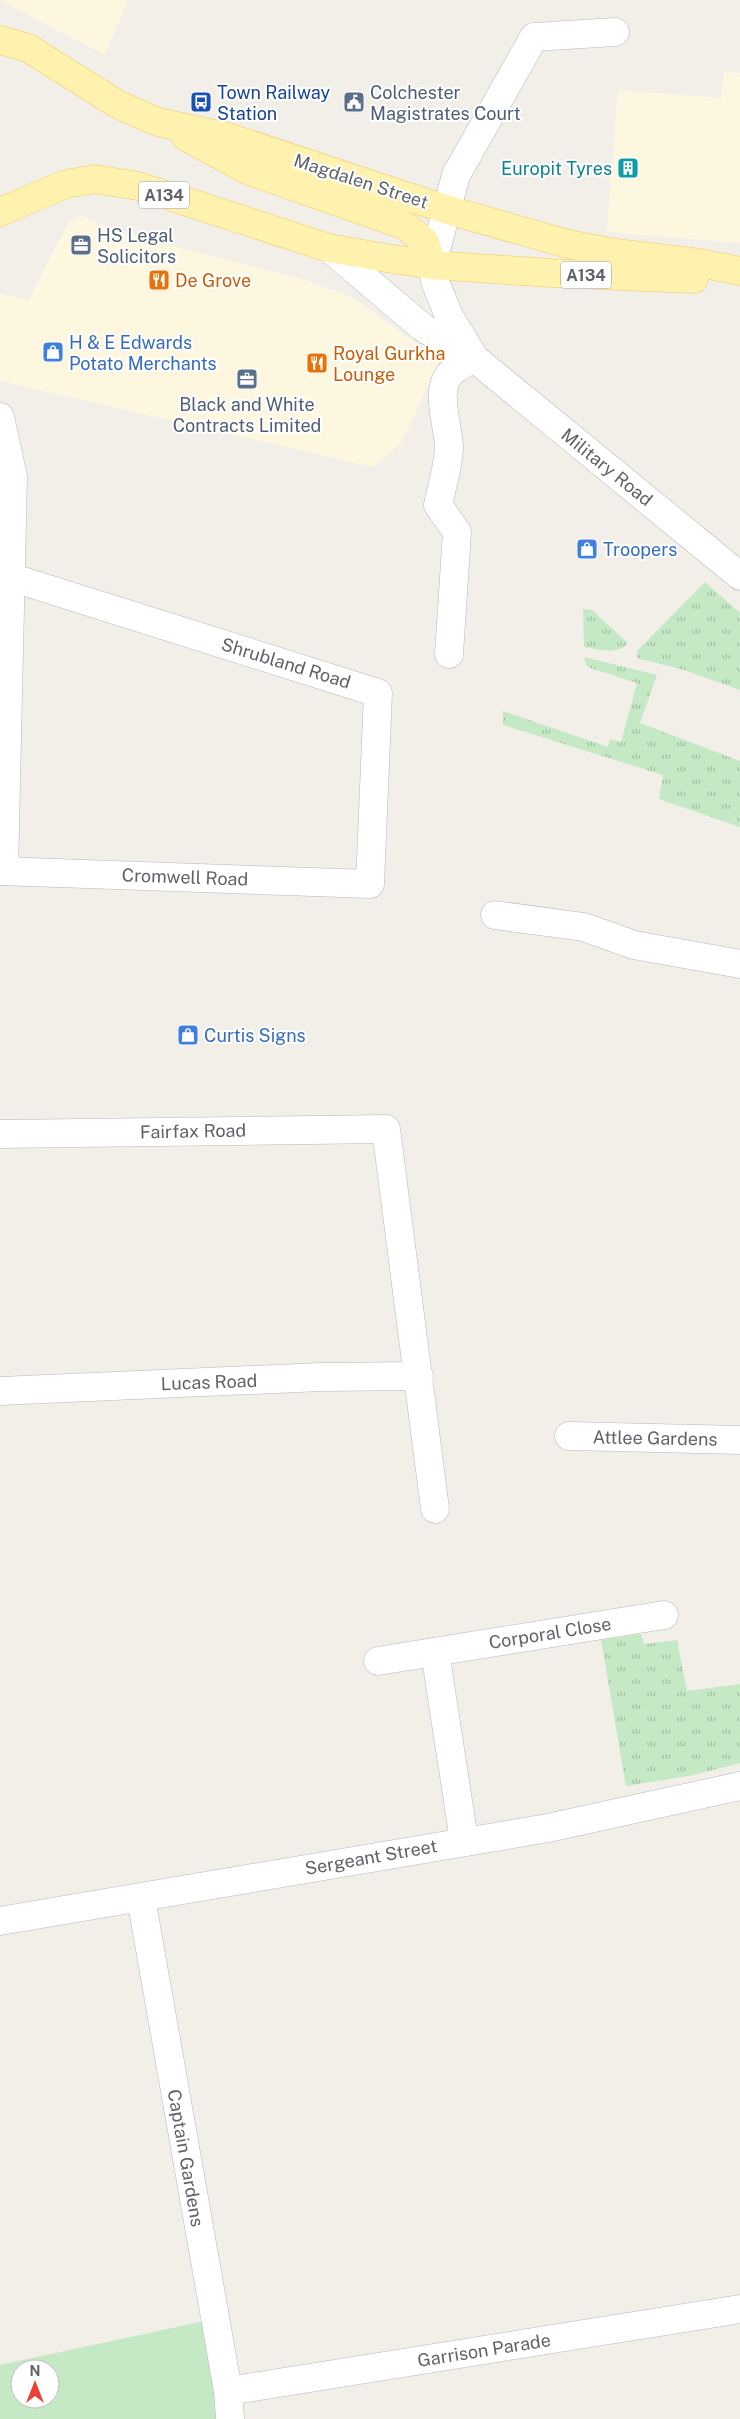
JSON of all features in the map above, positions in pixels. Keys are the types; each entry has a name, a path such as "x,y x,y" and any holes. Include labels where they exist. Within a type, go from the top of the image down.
{"main road":[{"name":"Magdalen Street","path":"0,40 28,48 117,104 158,122 228,137 448,210 568,244 616,254 699,263 740,271"},
{"path":"158,122 249,171 404,225 425,242 432,265"},
{"name":"A134","path":"0,212 66,184 95,180 138,186 329,248 432,265 551,273 740,281"}],"street":[{"path":"432,265 456,175 534,37 616,32"},
{"name":"Military Road","path":"329,248 422,327 474,358 740,576"},
{"name":"Military Road","path":"432,265 436,284 449,316 474,358"},
{"path":"449,654 458,551 457,532 438,505 449,448 443,403 444,388 446,380 454,370 474,358"},
{"path":"0,417 12,477 2,871"},
{"name":"Shrubland Road","path":"10,577 378,692 370,884"},
{"name":"Cromwell Road","path":"2,871 370,884"},
{"path":"496,915 584,927 634,945 740,964"},
{"name":"Fairfax Road","path":"0,1134 386,1129 419,1376"},
{"path":"419,1376 435,1509"},
{"name":"Lucas Road","path":"0,1391 321,1377 419,1376"},
{"name":"Attlee Gardens","path":"569,1436 740,1440"},
{"name":"Corporal Close","path":"378,1661 664,1615"},
{"path":"435,1652 464,1840"},
{"name":"Sergeant Street","path":"0,1921 141,1898 464,1840 548,1828 740,1786"},
{"name":"Captain Gardens","path":"141,1898 228,2391 230,2419"},
{"name":"Garrison Parade","path":"228,2391 740,2309"}],"shaded area":[{"path":"0,0 128,0 105,55"},
{"path":"724,72 740,73 740,243 607,232 618,90 721,98"},
{"path":"81,216 125,233 309,281 355,299 440,361 400,444 373,467 0,381 0,294 29,300 69,221"}],"green space":[{"path":"705,582 740,613 740,690 684,670 637,658 637,651"},
{"path":"583,609 592,610 628,643 613,651 584,647"},
{"path":"584,657 657,675 640,723 740,761 740,827 659,799 663,775 503,725 503,711 608,747 610,739 621,742 637,683 590,668 586,665"},
{"path":"641,1634 644,1644 677,1640 687,1691 740,1684 740,1763 694,1775 626,1786 601,1640"},
{"path":"214,2319 230,2419 0,2419 0,2365 10,2363 10,2409 60,2409 60,2359 28,2359"}],"place":[{"name":"Town Railway Station","path":"201,102"},
{"name":"Colchester Magistrates Court","path":"354,102"},
{"name":"Europit Tyres","path":"628,168"},
{"name":"HS Legal Solicitors","path":"81,245"},
{"name":"De Grove","path":"159,280"},
{"name":"H & E Edwards Potato Merchants","path":"53,352"},
{"name":"Royal Gurkha Lounge","path":"317,363"},
{"name":"Black and White Contracts Limited","path":"247,379"},
{"name":"Troopers","path":"587,549"},
{"name":"Curtis Signs","path":"188,1035"}]}
